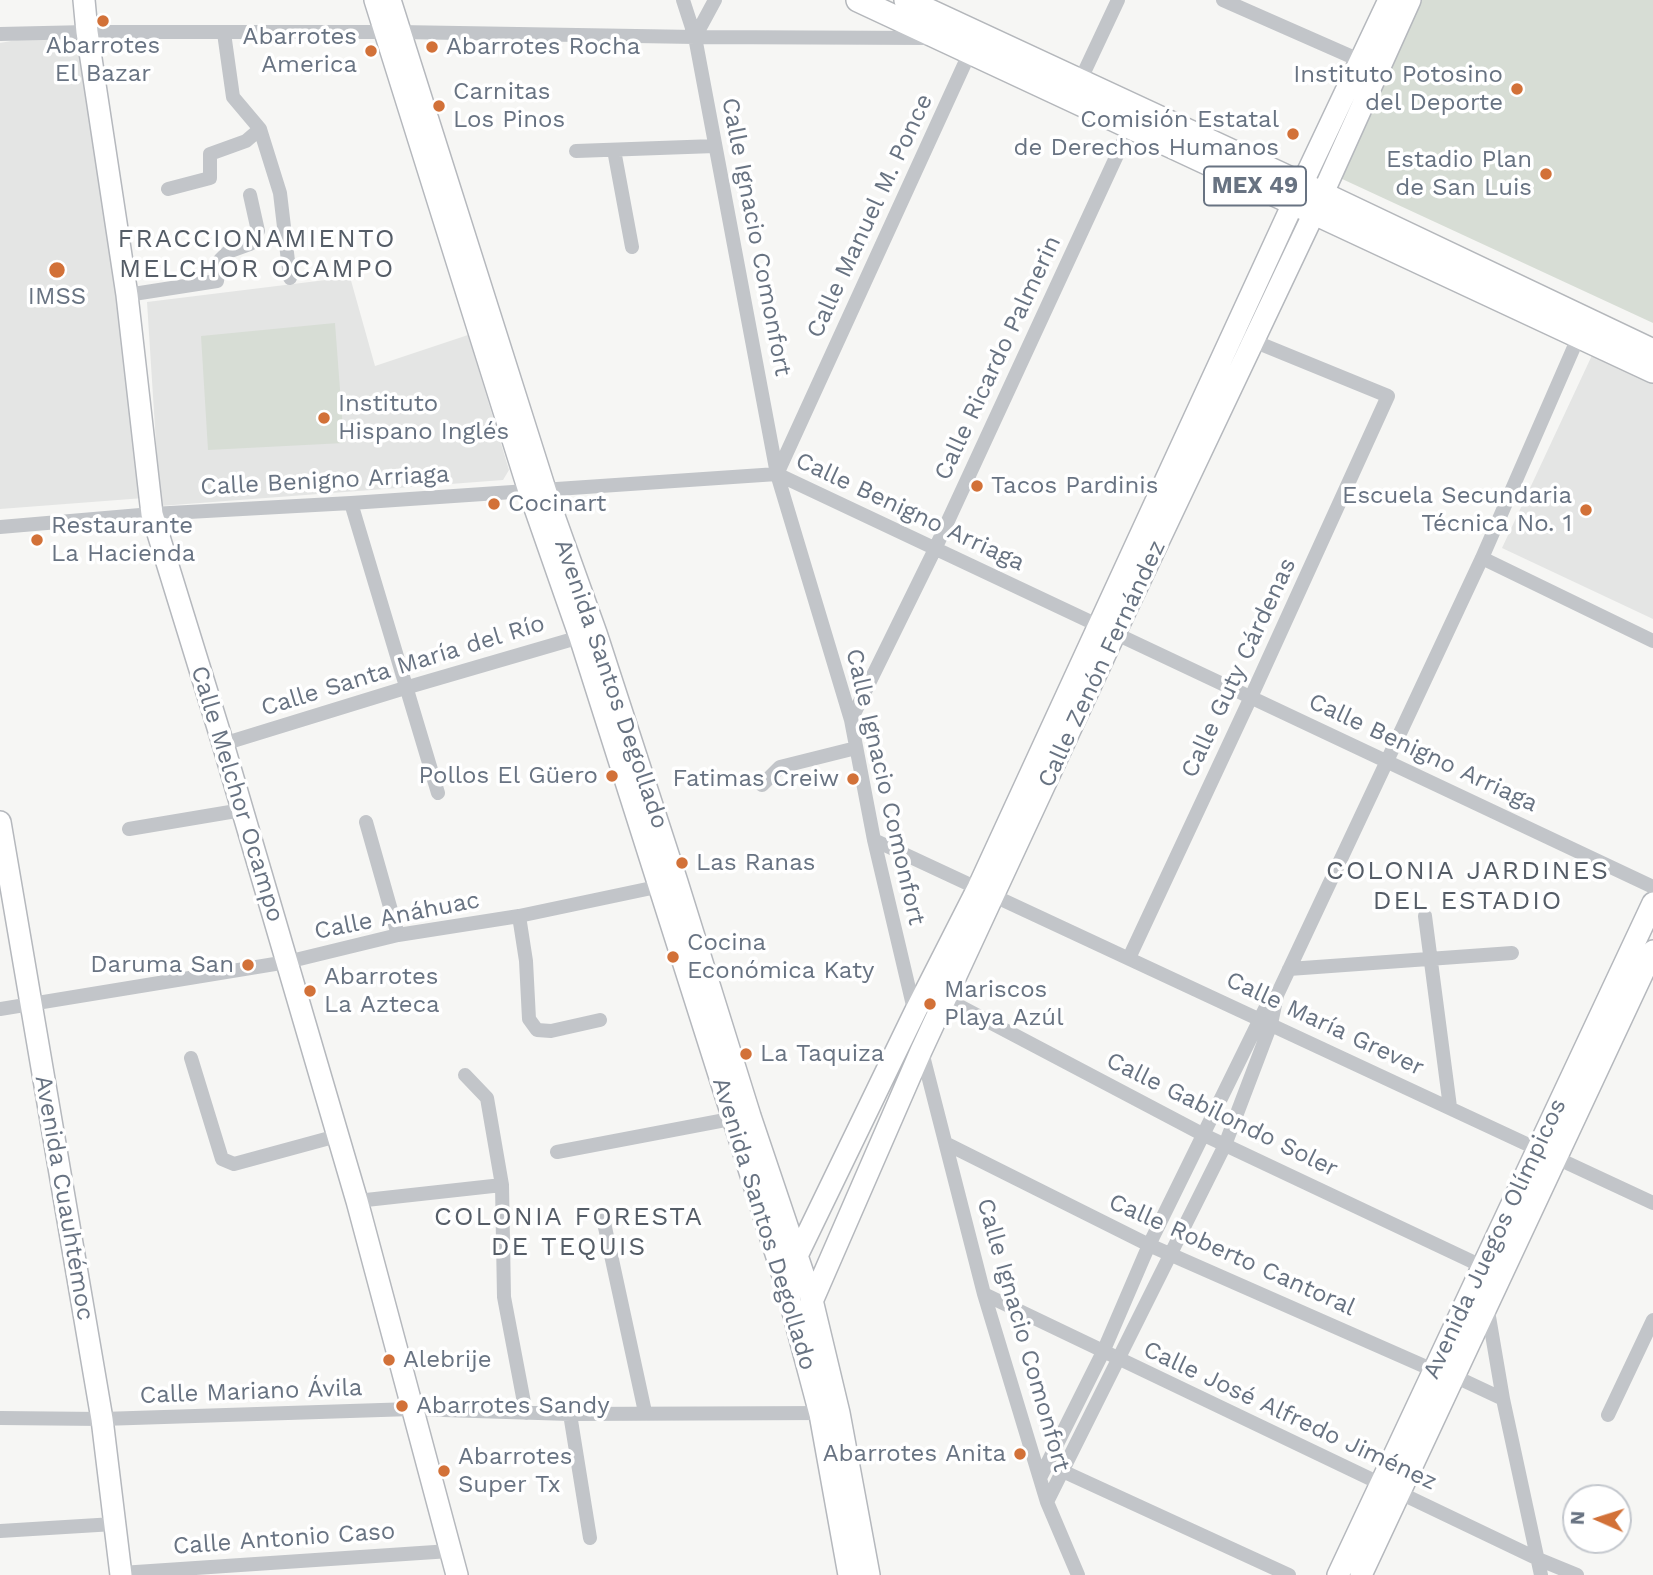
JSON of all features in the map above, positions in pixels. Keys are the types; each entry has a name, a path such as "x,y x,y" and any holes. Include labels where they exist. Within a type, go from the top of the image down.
{"main road":[{"name":"MEX 49","path":"858,0 1130,127 1308,198"},
{"name":"MEX 49","path":"906,0 1080,81 1308,198 1582,328 1653,371"},
{"name":"MEX 49","path":"1582,328 1653,351"}],"street":[{"name":"Calle Melchor Ocampo","path":"84,0 86,32 127,295 152,514 223,744 356,1201 457,1575"},
{"name":"Avenida Santos Degollado","path":"375,0 392,32 537,490 588,635 742,1117 798,1330 829,1413 869,1575"},
{"name":"Avenida Santos Degollado","path":"390,0 392,32"},
{"name":"Calle Ignacio Comonfort","path":"683,0 695,37 777,474 851,720 874,840 922,1051 984,1294 1043,1472 1047,1502 1078,1575"},
{"path":"695,37 715,0"},
{"path":"1080,81 1118,0"},
{"path":"1223,0 1370,65"},
{"name":"Calle Zenón Fernández","path":"1370,65 1389,0"},
{"name":"Calle Zenón Fernández","path":"798,1330 946,999 986,892 1370,65 1410,0"},
{"path":"0,34 392,32 939,38"},
{"path":"224,33 233,97 260,129 280,193 290,278"},
{"name":"Calle Manuel M. Ponce","path":"777,474 970,52"},
{"name":"Calle Ricardo Palmerin","path":"851,720 935,549 1130,127"},
{"path":"168,189 210,178 210,154 246,141 260,129"},
{"path":"576,151 715,146"},
{"path":"614,149 632,247"},
{"path":"127,295 217,281 220,260 228,251 250,244 258,231 250,195"},
{"path":"1289,1575 1064,1471 1043,1472 1102,1352 1149,1245 1265,1022 1482,558 1582,328"},
{"name":"Calle Guty Cárdenas","path":"1129,958 1388,396 1244,337"},
{"name":"Calle Benigno Arriaga","path":"0,527 152,514 777,474 1653,887"},
{"path":"351,503 438,793"},
{"path":"1482,558 1653,642"},
{"name":"Calle Santa María del Río","path":"223,744 588,635"},
{"path":"762,785 780,767 856,748"},
{"path":"129,830 242,810"},
{"name":"Avenida Cuauhtémoc","path":"0,822 102,1419 121,1574"},
{"path":"366,822 398,935"},
{"name":"Calle María Grever","path":"874,840 1653,1203"},
{"name":"Calle Anáhuac","path":"0,1009 287,962 398,935 519,915 668,884"},
{"name":"Calle Zenón Fernández","path":"785,1282 915,1012 986,892"},
{"name":"Avenida Juegos Olímpicos","path":"1338,1575 1454,1377 1487,1306 1547,1152 1653,903"},
{"path":"519,915 526,961 529,1019 537,1030 551,1031 600,1020"},
{"path":"1425,916 1450,1107"},
{"name":"Avenida Juegos Olímpicos","path":"1361,1575 1433,1370 1481,1267 1547,1152 1653,951"},
{"path":"1289,969 1513,953"},
{"name":"Calle Gabilondo Soler","path":"946,999 1204,1135 1481,1267"},
{"path":"1047,1502 1225,1144 1265,1022"},
{"path":"191,1058 222,1159 234,1164 337,1136"},
{"path":"465,1075 487,1098 502,1185 504,1297 526,1413"},
{"path":"557,1153 742,1117"},
{"name":"Avenida Santos Degollado","path":"742,1117 812,1300 849,1575"},
{"name":"Calle Roberto Cantoral","path":"947,1144 1149,1245 1503,1399"},
{"path":"356,1201 502,1185"},
{"path":"603,1218 645,1412"},
{"path":"1481,1267 1503,1399 1541,1575"},
{"name":"Calle José Alfredo Jiménez","path":"984,1294 1118,1360 1577,1575"},
{"path":"1608,1415 1653,1320"},
{"name":"Calle Mariano Ávila","path":"0,1418 102,1419 412,1409 570,1415 645,1412 829,1413"},
{"path":"570,1415 590,1538"},
{"path":"0,1531 114,1524"},
{"name":"Calle Antonio Caso","path":"121,1574 450,1551"}],"shaded area":[{"name":"Instituto Potosino del Deporte","path":"1422,0 1653,0 1653,323 1340,178"},
{"name":"IMSS","path":"22,39 84,41 144,498 0,509 0,43"},
{"name":"Instituto Hispano Inglés","path":"350,277 375,366 468,335 509,470 503,480 160,506 147,302"},
{"path":"335,323 344,443 208,450 201,336"},
{"name":"Escuela Secundaria Técnica No. 1","path":"1594,351 1653,379 1653,619 1502,548"}],"place":[{"name":"Abarrotes El Bazar","path":"103,21"},
{"name":"Abarrotes Rocha","path":"432,47"},
{"name":"Abarrotes America","path":"371,51"},
{"name":"Instituto Potosino del Deporte","path":"1517,89"},
{"name":"Carnitas Los Pinos","path":"439,106"},
{"name":"Comisión Estatal de Derechos Humanos","path":"1293,134"},
{"name":"Estadio Plan de San Luis","path":"1546,174"},
{"name":"IMSS","path":"57,270"},
{"name":"Instituto Hispano Inglés","path":"324,418"},
{"name":"Tacos Pardinis","path":"977,486"},
{"name":"Cocinart","path":"494,504"},
{"name":"Escuela Secundaria Técnica No. 1","path":"1586,510"},
{"name":"Restaurante La Hacienda","path":"37,540"},
{"name":"Pollos El Güero","path":"612,776"},
{"name":"Fatimas Creiw","path":"853,779"},
{"name":"Las Ranas","path":"682,863"},
{"name":"Cocina Económica Katy","path":"673,957"},
{"name":"Daruma San","path":"248,965"},
{"name":"Abarrotes La Azteca","path":"310,991"},
{"name":"Mariscos Playa Azúl","path":"930,1004"},
{"name":"La Taquiza","path":"746,1054"},
{"name":"Alebrije","path":"389,1360"},
{"name":"Abarrotes Sandy","path":"402,1406"},
{"name":"Abarrotes Anita","path":"1020,1454"},
{"name":"Abarrotes Super Tx","path":"444,1471"}],"district":[{"name":"FRACCIONAMIENTO MELCHOR OCAMPO","path":"257,254"},
{"name":"COLONIA JARDINES DEL ESTADIO","path":"1468,886"},
{"name":"COLONIA FORESTA DE TEQUIS","path":"569,1232"}]}
